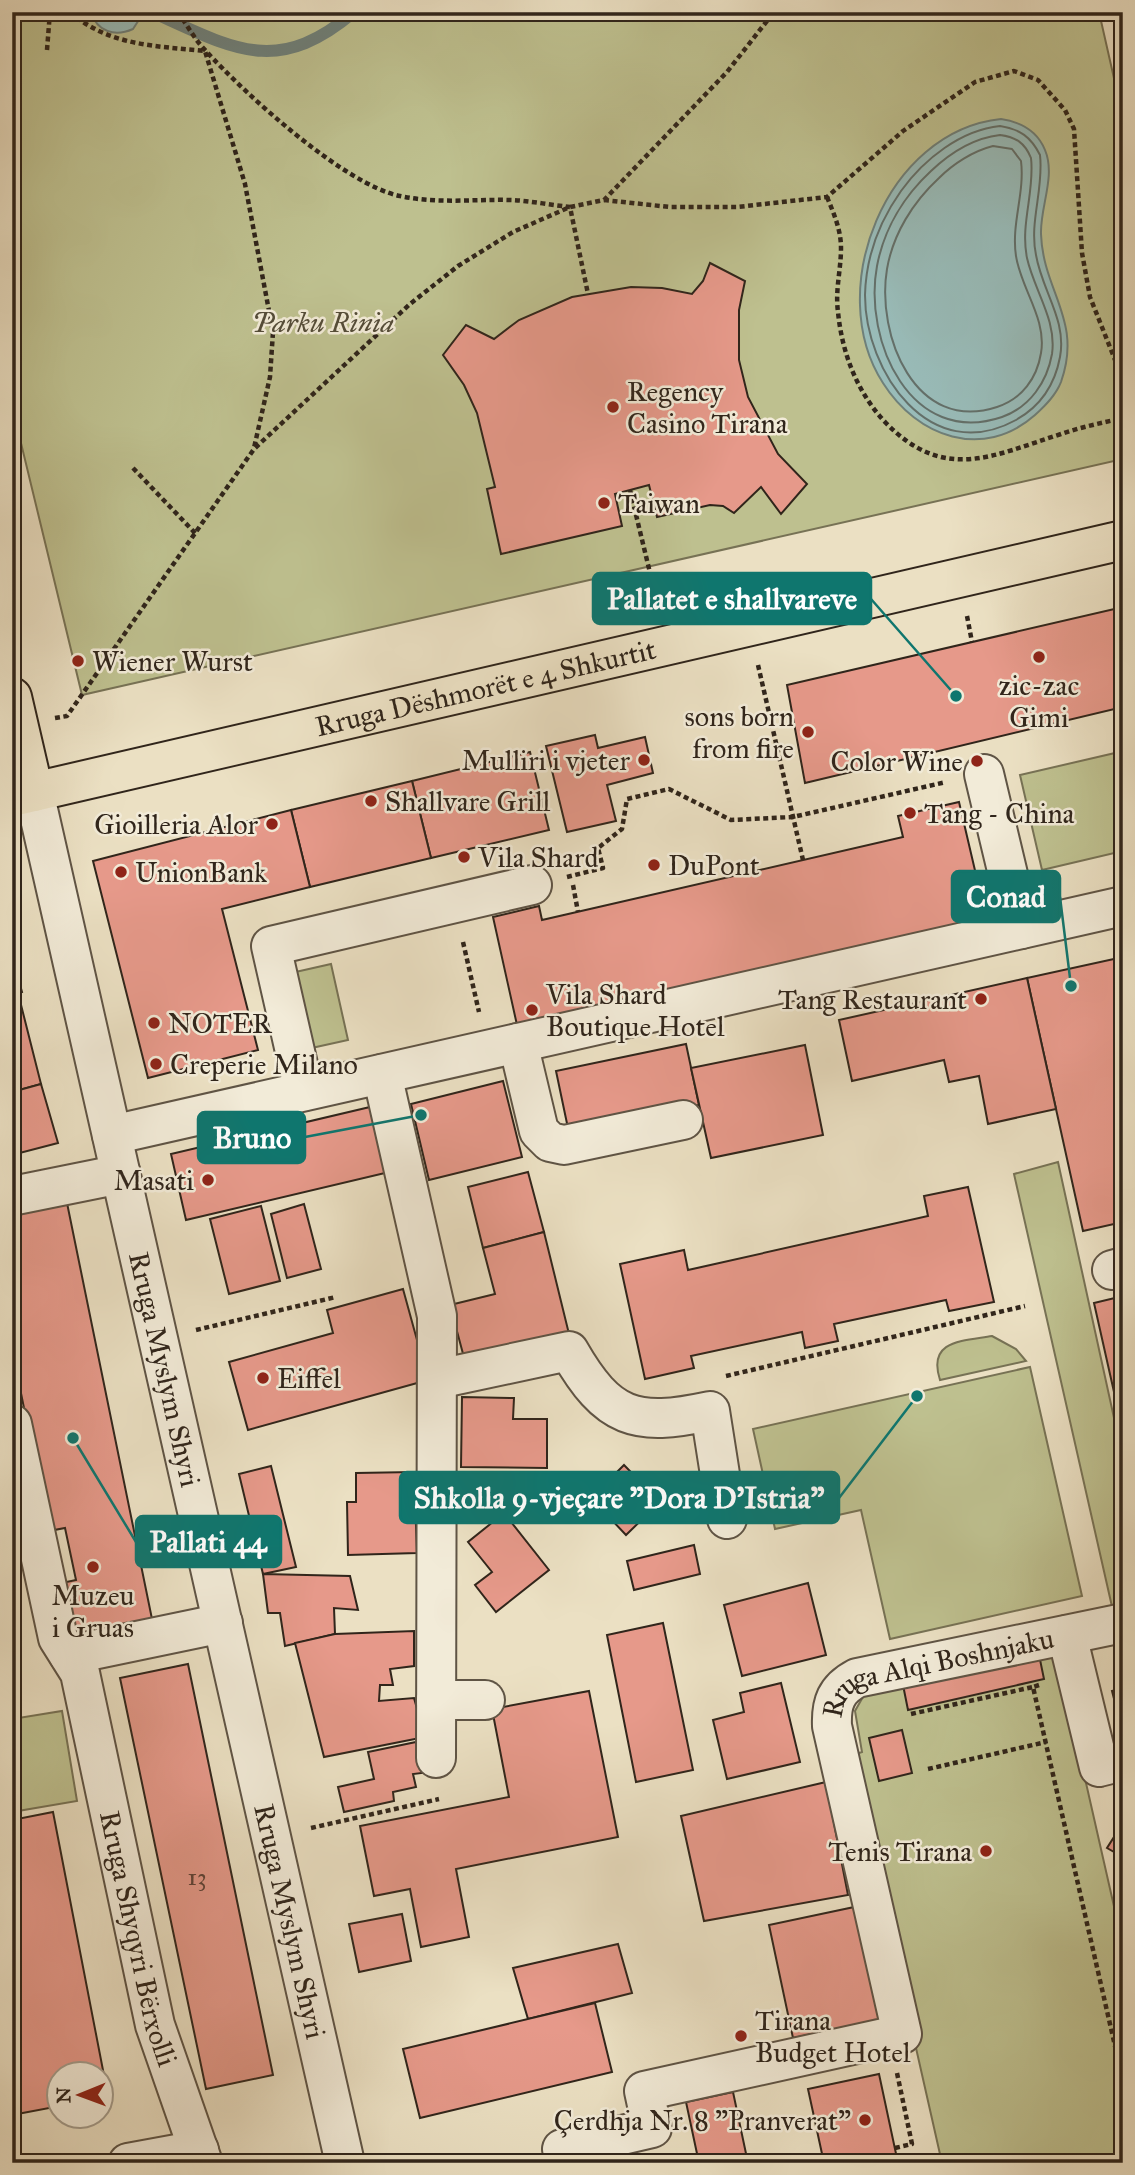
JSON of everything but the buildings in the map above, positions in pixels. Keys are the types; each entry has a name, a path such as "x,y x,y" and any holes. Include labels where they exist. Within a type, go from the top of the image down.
{"main road":[{"name":"Rruga Dëshmorët e 4 Shkurtit","path":"23,794 1123,540"},
{"name":"Rruga Myslym Shyri","path":"12,697 23,794"}],"street":[{"path":"984,774 1021,929"},
{"name":"Rruga Myslym Shyri","path":"23,794 112,1135 345,2163"},
{"path":"304,1091 271,946 533,885"},
{"path":"112,1135 1123,906"},
{"path":"503,1046 539,1131 550,1142 564,1145 683,1120"},
{"path":"382,1074 437,1316 436,1758"},
{"path":"12,1196 121,1174"},
{"path":"437,1392 569,1351 594,1392 611,1406 631,1415 653,1419 710,1411 727,1519"},
{"name":"Rruga Shyqyri Bërxolli","path":"12,1424 19,1491 58,1638 80,1673 155,2025 201,2156 128,2163"},
{"path":"69,1655 223,1623"},
{"path":"1096,1625 1099,1767 1123,1761"},
{"name":"Rruga Alqi Boshnjaku","path":"899,2050 832,1726 831,1710 836,1695 844,1685 857,1678 1096,1625"},
{"path":"436,1700 485,1700"},
{"path":"562,2149 652,2129 644,2091 899,2050"}],"path":[{"path":"47,50 50,12"},
{"path":"70,12 99,33 135,44 205,51"},
{"path":"178,12 205,51 296,133 372,186 398,196 433,201 513,200 570,207"},
{"path":"604,200 727,72 774,12"},
{"path":"205,51 245,184 273,332 270,377 254,449"},
{"path":"67,716 254,449 410,304 458,266 513,232 570,207 604,200 670,207 724,207 827,197 937,105 975,82 1014,71 1038,80 1065,110 1074,129 1090,297 1123,380"},
{"path":"827,197 837,220 841,247 837,310 842,345 856,381 875,412 901,439 931,456 968,461 988,459 1062,433 1123,418"},
{"path":"570,207 588,293"},
{"path":"133,468 196,534"},
{"path":"630,489 652,581"},
{"path":"749,626 803,860"},
{"path":"578,912 571,877 603,868 598,848 622,829 627,799 669,789 731,820 793,817 924,786"},
{"path":"454,903 503,1046"},
{"path":"195,1331 336,1297"},
{"path":"719,1377 1025,1306"},
{"path":"911,1714 1033,1687"},
{"path":"928,1769 1046,1742 1123,2081"},
{"path":"311,1828 442,1798 436,1758"},
{"path":"895,2148 912,2144 899,2050"}],"green space":[{"name":"Parku Rinia","path":"12,12 1099,12 1123,118 1123,459 82,695 12,406"},
{"path":"1115,753 1123,785 1123,851 1042,870 1020,775"},
{"path":"331,964 348,1040 307,1049 291,973"},
{"path":"1058,1162 1123,1459 1123,1609 1113,1611 1014,1174"},
{"path":"992,1336 1016,1349 1026,1361 940,1380 938,1357 943,1350 959,1342"},
{"path":"1030,1367 1082,1596 890,1639 861,1510 775,1529 753,1429"},
{"name":"Tenis Tirana","path":"1054,1642 1123,1946 1123,2163 942,2163 850,1756 862,1752 855,1711 872,1681"},
{"path":"62,1711 77,1801 12,1812 12,1719"}],"water":[{"path":"91,12 144,12 133,29 120,33 102,28"},
{"path":"1001,119 1015,122 1033,132 1042,143 1048,160 1041,234 1048,273 1065,323 1067,360 1056,391 1035,415 1015,429 994,437 973,439 932,429 897,402 883,383 866,345 860,304 864,262 876,221 897,183 926,152 960,130"}],"waterway":[{"path":"152,12 207,37 255,50 278,50 301,45 327,32 354,12"}],"place":[{"name":"Regency Casino Tirana","path":"613,407"},
{"name":"Taiwan","path":"604,503"},
{"name":"zic-zac Gimi","path":"1039,657"},
{"name":"Wiener Wurst","path":"78,661"},
{"name":"Pallatet e shallvareve","path":"956,696"},
{"name":"sons born from fire","path":"808,732"},
{"name":"Mulliri i vjeter","path":"644,760"},
{"name":"Color Wine","path":"977,761"},
{"name":"Shallvare Grill","path":"371,801"},
{"name":"Tang - China","path":"910,813"},
{"name":"Gioilleria Alor","path":"272,824"},
{"name":"Vila Shard","path":"464,857"},
{"name":"DuPont","path":"654,865"},
{"name":"UnionBank","path":"121,872"},
{"name":"Conad","path":"1071,986"},
{"name":"Tang Restaurant","path":"981,999"},
{"name":"Vila Shard Boutique Hotel","path":"532,1010"},
{"name":"NOTER","path":"154,1023"},
{"name":"Creperie Milano","path":"156,1064"},
{"name":"Bruno","path":"421,1115"},
{"name":"Masati","path":"208,1180"},
{"name":"Eiffel","path":"263,1378"},
{"name":"Shkolla 9-vjeçare \"Dora D'Istria\"","path":"917,1396"},
{"name":"Pallati 44","path":"73,1438"},
{"name":"Muzeu i Gruas","path":"93,1567"},
{"name":"Tenis Tirana","path":"986,1851"},
{"name":"Tirana Budget Hotel","path":"741,2036"},
{"name":"Çerdhja Nr. 8 \"Pranverat\"","path":"865,2120"}]}
